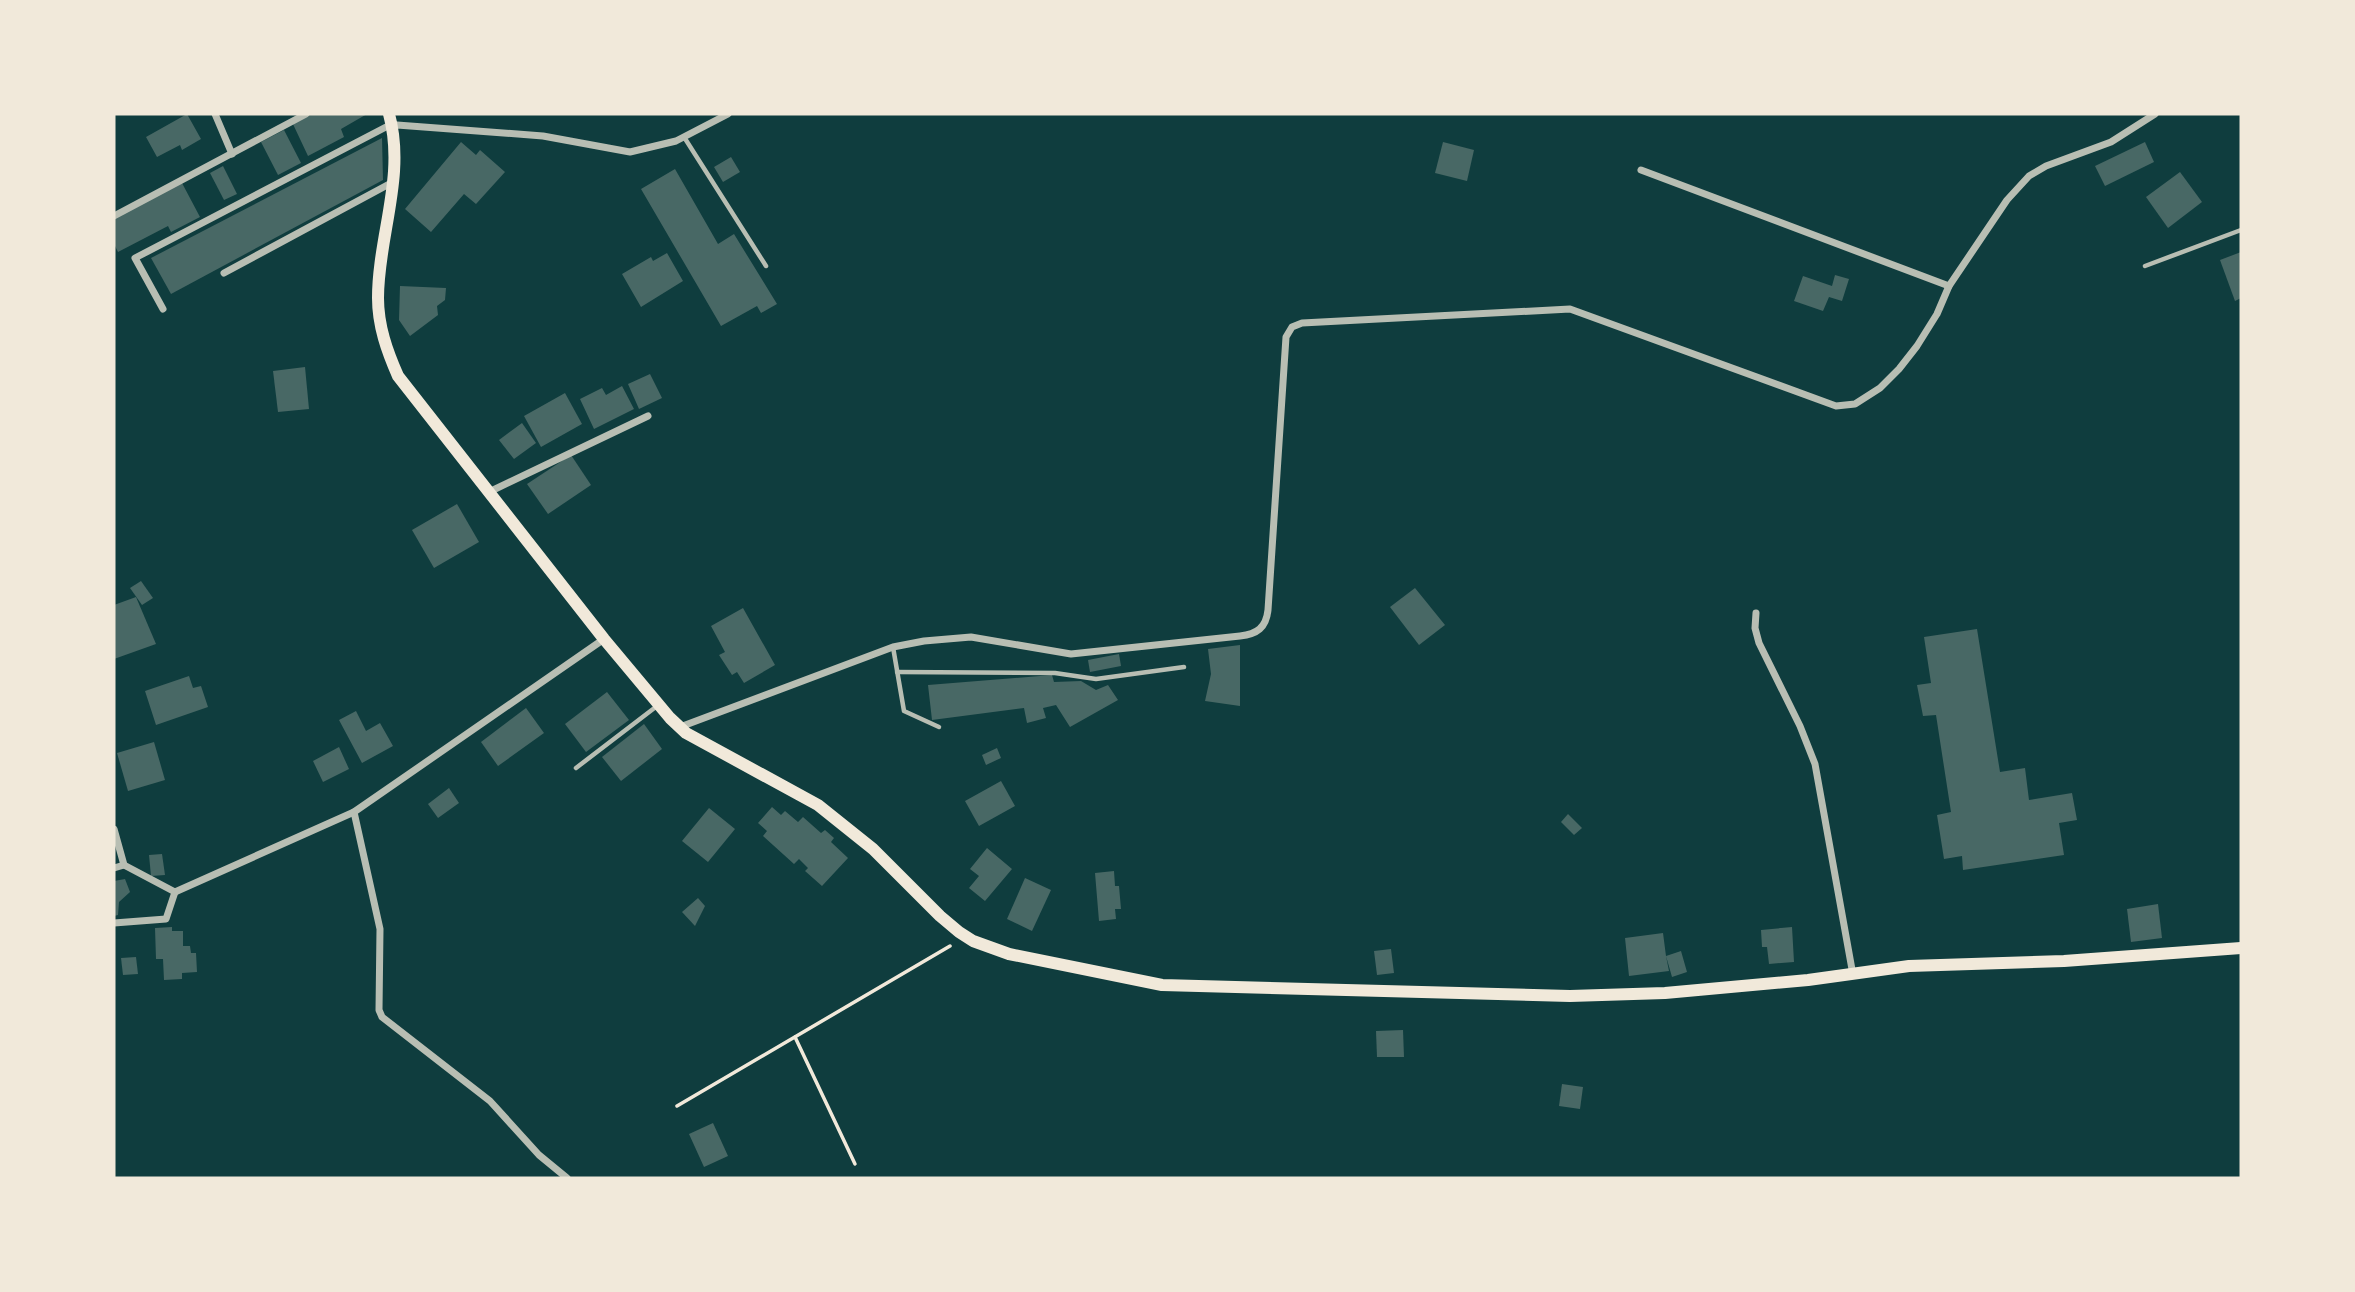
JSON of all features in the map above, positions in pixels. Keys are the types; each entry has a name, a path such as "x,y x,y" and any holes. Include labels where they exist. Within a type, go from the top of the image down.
{"main road":[{"path":"390,119 395,149 393,182 378,289 383,337 398,376 604,639 657,705 679,727 788,787 841,821 940,916 967,937 1009,954 1125,978 1183,986 1592,996 1689,991 1853,975 1909,966 2064,961 2241,948"}],"street":[{"path":"215,114 232,154"},
{"path":"117,214 306,114"},
{"path":"163,309 135,258 390,119 543,136 630,152 676,141 728,114"},
{"path":"679,727 892,647 924,641 971,637 1071,654 1240,636 1262,629 1267,621 1268,610 1286,337 1292,327 1302,323 1570,309 1836,406 1855,404 1880,388 1917,346 1937,314 1949,286 2007,200 2029,176 2046,166 2110,142 2155,114"},
{"path":"1640,170 1949,286"},
{"path":"224,273 393,182"},
{"path":"489,492 648,416"},
{"path":"1756,612 1755,628 1759,643 1800,726 1815,764 1853,975"},
{"path":"114,923 166,919 175,892 354,812 604,639"},
{"path":"354,812 380,929 379,1010 382,1017 490,1101 540,1155 567,1178"},
{"path":"114,830 124,866"},
{"path":"114,868 124,866 175,892"}],"lane":[{"path":"684,137 766,266"},
{"path":"2145,266 2241,230"},
{"path":"892,647 904,711 939,727"},
{"path":"897,672 1055,673 1096,679 1184,667"},
{"path":"576,768 657,705"}],"path":[{"path":"677,1106 967,937"},
{"path":"795,1037 855,1164"}],"building":[{"path":"187,114 201,139 182,150 180,145 157,157 146,137"},
{"path":"308,114 367,114 341,129 344,137 308,156 292,122"},
{"path":"284,130 301,163 278,175 261,142"},
{"path":"382,138 383,180 171,294 151,258"},
{"path":"461,142 476,155 480,150 505,172 476,204 464,194 431,232 405,209"},
{"path":"1443,142 1474,150 1467,181 1435,173"},
{"path":"2145,142 2154,162 2105,186 2095,166"},
{"path":"731,157 740,172 723,182 714,167"},
{"path":"223,166 237,194 224,200 210,173"},
{"path":"675,169 718,244 734,234 777,304 761,313 757,306 721,326 641,189"},
{"path":"2180,172 2202,202 2168,228 2146,197"},
{"path":"182,183 200,217 171,232 168,226 118,252 114,244 114,218"},
{"path":"2241,252 2241,298 2235,301 2220,260"},
{"path":"667,253 683,281 641,307 622,274 651,257 653,261"},
{"path":"1835,275 1849,279 1842,301 1829,297 1823,311 1794,301 1803,276 1832,286"},
{"path":"400,286 446,288 445,300 437,306 438,315 410,336 399,320"},
{"path":"305,367 309,409 278,412 273,371"},
{"path":"650,374 662,398 639,409 628,384"},
{"path":"622,386 634,409 594,429 580,399 602,388 606,395"},
{"path":"565,393 582,424 541,447 524,416"},
{"path":"522,423 536,443 514,459 499,440"},
{"path":"571,455 591,485 548,514 527,484"},
{"path":"457,504 479,542 434,568 412,530"},
{"path":"141,581 153,598 142,605 130,588"},
{"path":"1415,588 1445,625 1419,645 1390,607"},
{"path":"136,597 156,644 114,659 114,605"},
{"path":"743,608 775,665 744,683 737,672 732,675 719,655 725,652 711,626"},
{"path":"1977,629 2000,772 2025,768 2029,800 2072,793 2077,820 2059,823 2064,855 1963,870 1962,856 1944,859 1937,815 1951,812 1936,715 1923,716 1917,685 1931,683 1924,637"},
{"path":"1240,645 1240,706 1205,701 1211,674 1208,649"},
{"path":"1119,654 1121,666 1090,672 1088,660"},
{"path":"1052,675 1054,682 1081,681 1096,690 1108,685 1118,700 1070,727 1056,705 1043,708 1046,718 1027,723 1024,708 932,720 928,685"},
{"path":"189,676 193,688 201,686 208,707 156,725 145,691"},
{"path":"607,692 629,720 586,752 565,724"},
{"path":"526,708 544,733 498,766 481,742"},
{"path":"356,711 366,731 380,723 393,746 362,763 339,720"},
{"path":"644,724 662,749 621,781 602,757"},
{"path":"154,742 165,780 128,791 117,753"},
{"path":"339,747 349,769 323,782 313,761"},
{"path":"997,748 1001,758 986,765 982,755"},
{"path":"1001,781 1015,806 979,826 965,801"},
{"path":"449,788 459,803 438,818 428,804"},
{"path":"772,807 781,815 785,811 798,822 803,817 821,833 825,830 834,838 831,842 848,858 822,886 805,871 808,868 799,859 794,864 763,836 767,831 758,823"},
{"path":"709,808 735,829 708,862 682,841"},
{"path":"1568,814 1582,828 1574,835 1561,822"},
{"path":"987,848 1012,869 985,901 969,888 979,876 970,869"},
{"path":"162,854 165,875 151,876 149,855"},
{"path":"1114,871 1115,886 1119,886 1121,909 1115,909 1116,919 1099,921 1095,873"},
{"path":"1025,878 1051,890 1032,931 1007,919"},
{"path":"125,879 130,892 119,902 118,915 114,916 114,881"},
{"path":"698,898 705,906 695,926 682,912"},
{"path":"2158,904 2162,938 2131,942 2127,909"},
{"path":"172,927 172,931 183,931 183,946 190,946 191,953 196,953 197,972 182,973 182,979 164,980 163,959 156,959 155,928"},
{"path":"1792,927 1794,962 1769,964 1767,947 1762,947 1761,930"},
{"path":"1663,933 1669,971 1629,976 1625,938"},
{"path":"1391,949 1394,973 1377,975 1374,951"},
{"path":"1681,951 1687,972 1672,977 1666,956"},
{"path":"136,957 138,974 123,975 121,958"},
{"path":"1403,1030 1404,1057 1377,1057 1376,1031"},
{"path":"1562,1084 1583,1087 1580,1109 1559,1106"},
{"path":"713,1123 728,1156 704,1167 689,1134"}]}
